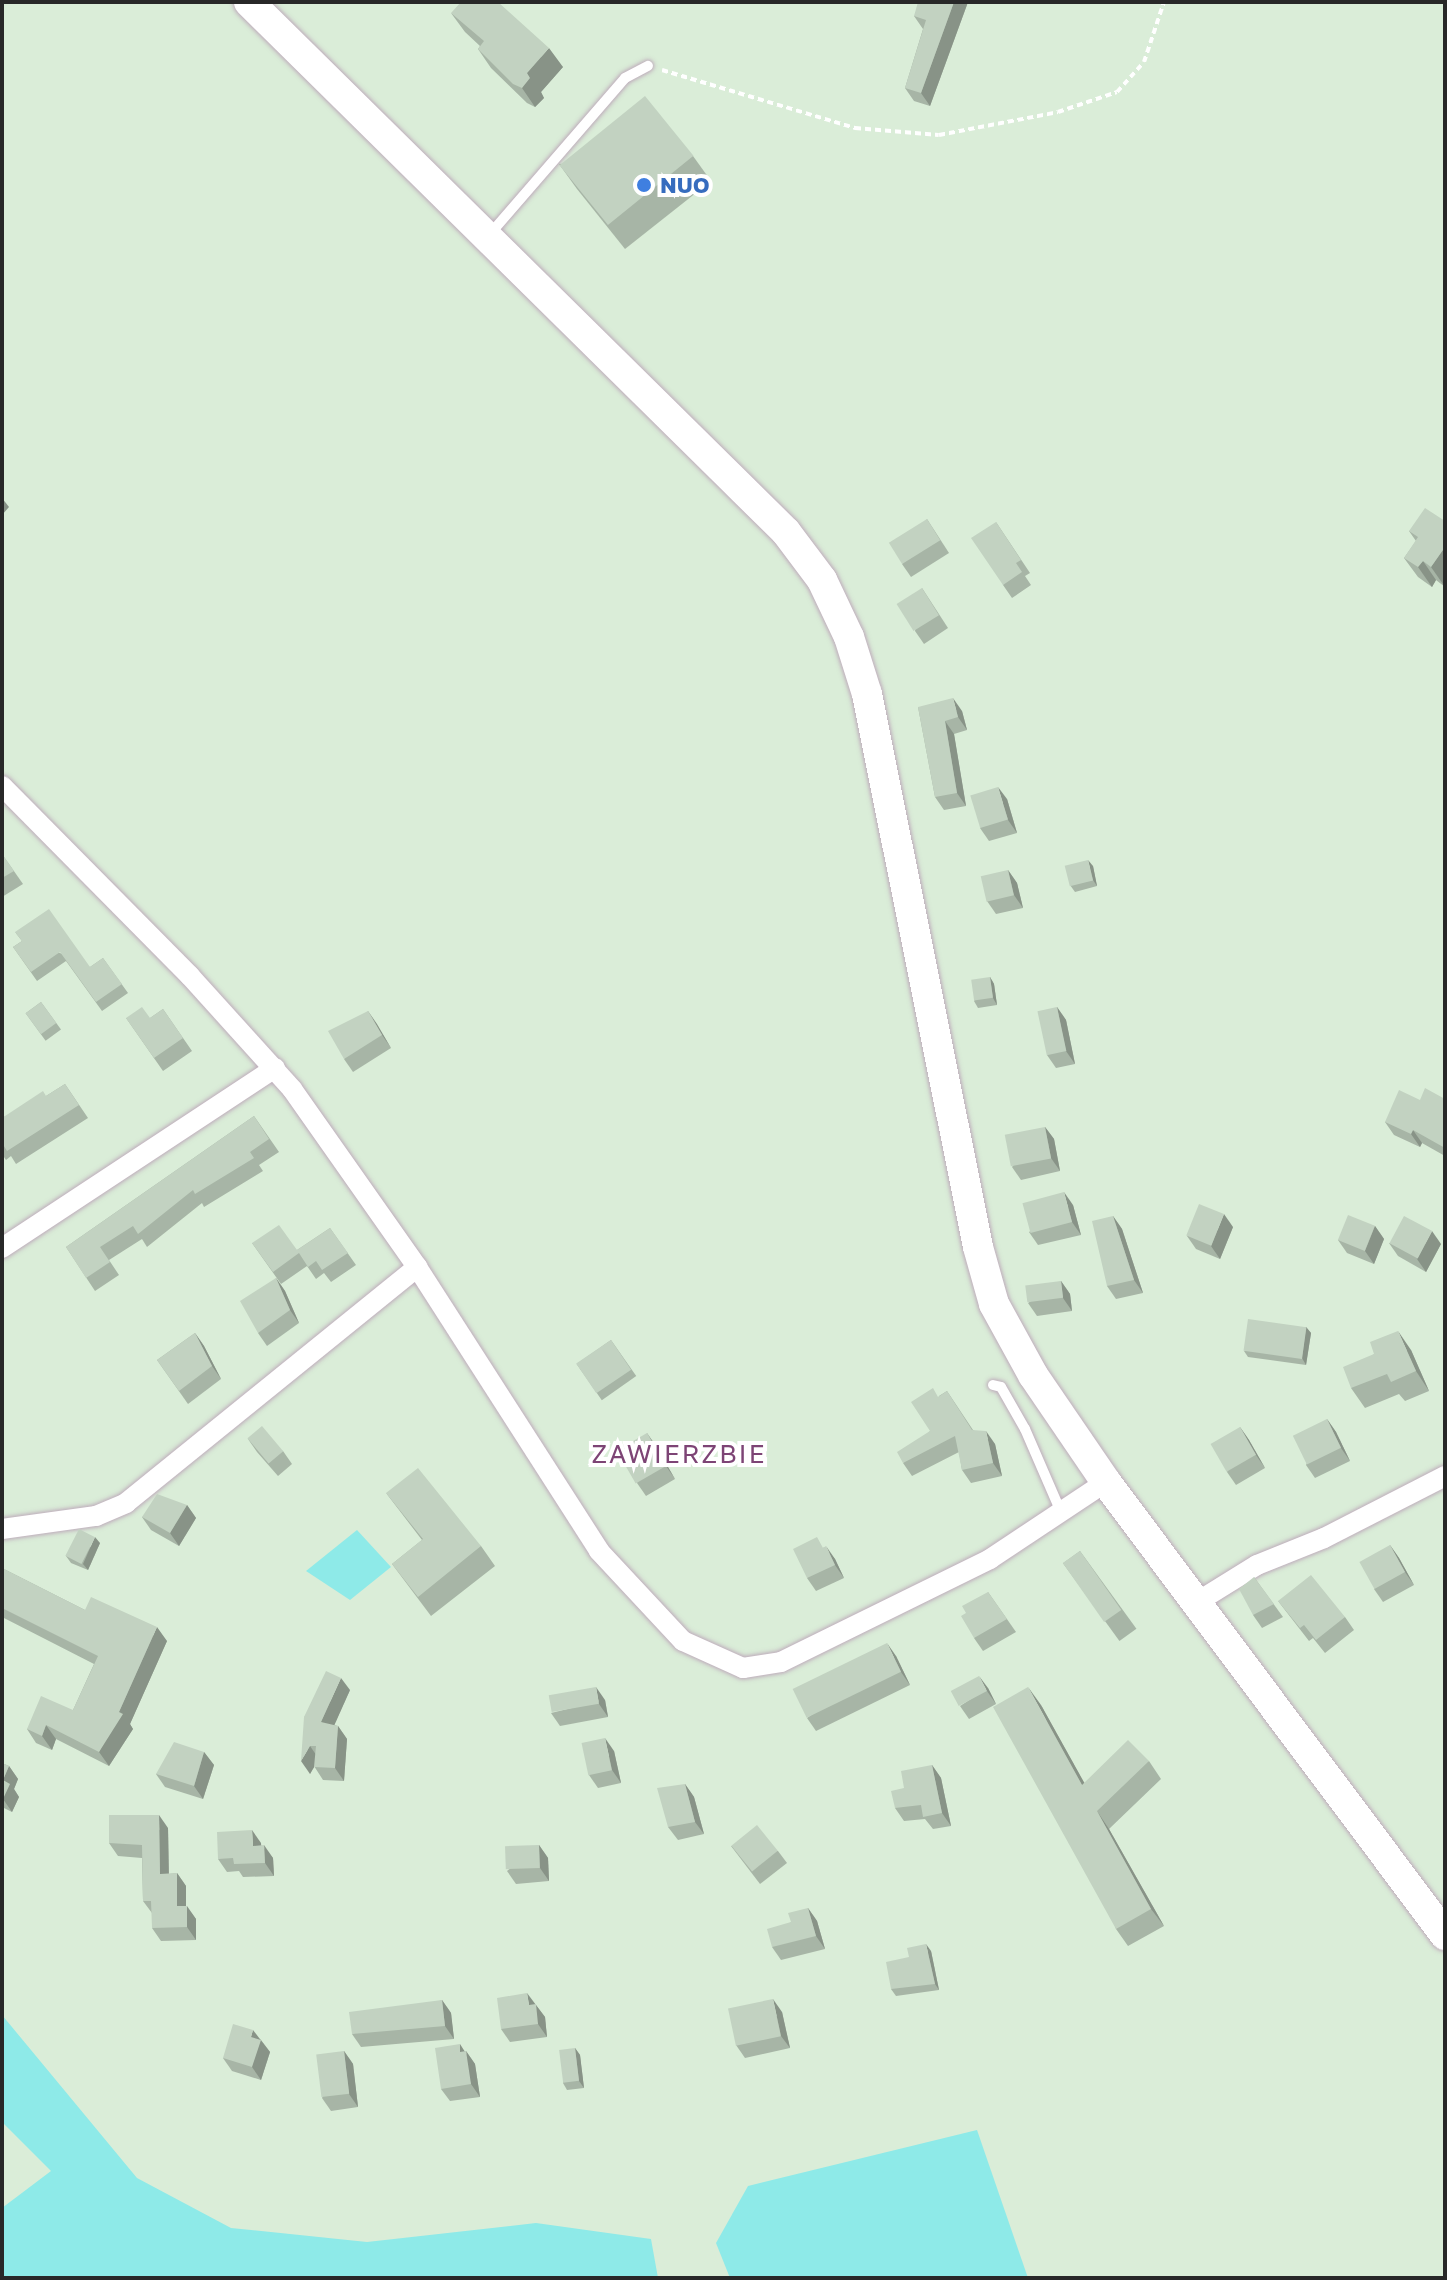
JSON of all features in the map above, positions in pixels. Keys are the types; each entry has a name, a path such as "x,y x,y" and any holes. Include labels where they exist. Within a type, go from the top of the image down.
{"street":[{"path":"249,2 786,532 822,580 849,637 867,694 978,1247 994,1304 1033,1375 1106,1482 1194,1604 1445,1935"},
{"path":"2,786 275,1068 417,1267 599,1551 654,1615 716,1660 753,1669 815,1647 978,1566 1062,1514 1106,1482"},
{"path":"2,1248 275,1068"},
{"path":"2,1529 96,1516 126,1503 417,1267"},
{"path":"1194,1604 1257,1565 1324,1538 1445,1476"}],"lane":[{"path":"486,239 625,78 648,66"},
{"path":"993,1385 1001,1387 1025,1429 1062,1514"}],"path":[{"path":"648,66 855,128 939,135 1058,112 1117,92 1144,62 1164,2"}],"shaded area":[{"path":"357,1530 391,1567 350,1600 306,1571"},
{"path":"2,2015 137,2178 231,2228 367,2242 536,2223 651,2239 658,2278 2,2278 2,2208 51,2171 2,2122"},
{"path":"977,2130 1028,2278 730,2278 716,2243 748,2186"}],"building":[{"path":"461,2 498,2 549,48 527,73 530,78 522,88 513,84 478,49 484,41 451,13"},
{"path":"918,2 954,2 921,93 905,88 926,20 914,16"},
{"path":"645,96 693,156 608,225 560,165"},
{"path":"1425,508 1445,521 1445,547 1431,567 1423,561 1418,567 1404,558 1418,537 1409,531"},
{"path":"927,519 940,540 902,564 889,543"},
{"path":"996,522 1021,560 1016,563 1022,572 1003,585 971,538"},
{"path":"922,588 939,615 914,631 897,604"},
{"path":"953,698 958,717 945,721 957,793 935,797 918,707"},
{"path":"998,787 1008,820 980,828 970,795"},
{"path":"2,854 14,871 2,878"},
{"path":"1088,860 1093,880 1070,886 1065,866"},
{"path":"1008,870 1014,895 987,902 981,876"},
{"path":"49,909 90,967 103,958 122,984 96,1002 60,952 31,972 13,947 22,941 15,932"},
{"path":"990,977 993,998 974,1000 971,980"},
{"path":"41,1002 56,1023 41,1034 26,1013"},
{"path":"142,1007 150,1018 163,1009 183,1038 154,1058 126,1018"},
{"path":"1057,1007 1066,1051 1047,1055 1037,1011"},
{"path":"368,1011 382,1035 344,1059 328,1031"},
{"path":"65,1084 79,1105 7,1151 2,1143 2,1118 43,1091 46,1096"},
{"path":"1425,1088 1445,1099 1445,1148 1413,1130 1411,1134 1385,1122 1399,1090 1420,1100"},
{"path":"254,1116 269,1139 250,1152 254,1158 195,1194 193,1190 138,1234 133,1226 100,1247 110,1262 86,1278 66,1247"},
{"path":"1045,1127 1051,1158 1011,1166 1005,1135"},
{"path":"1064,1192 1072,1222 1030,1233 1022,1203"},
{"path":"1199,1204 1224,1214 1211,1246 1186,1236"},
{"path":"1348,1215 1375,1226 1365,1251 1338,1240"},
{"path":"1113,1216 1134,1280 1107,1286 1092,1221"},
{"path":"1404,1216 1432,1231 1418,1258 1389,1243"},
{"path":"279,1225 297,1250 330,1228 348,1253 322,1270 316,1261 308,1267 299,1253 273,1272 252,1243"},
{"path":"276,1278 290,1310 258,1333 240,1301"},
{"path":"1061,1281 1063,1298 1027,1302 1025,1285"},
{"path":"1248,1319 1306,1327 1302,1359 1244,1351"},
{"path":"1398,1331 1416,1371 1391,1382 1387,1374 1351,1388 1343,1367 1374,1354 1370,1342"},
{"path":"195,1333 212,1366 179,1391 157,1360"},
{"path":"611,1340 631,1370 596,1393 576,1363"},
{"path":"933,1388 938,1397 947,1391 972,1430 986,1431 993,1463 962,1470 955,1436 903,1463 897,1452 930,1431 911,1402"},
{"path":"1327,1419 1341,1448 1307,1464 1293,1436"},
{"path":"262,1426 283,1451 269,1463 247,1438"},
{"path":"1240,1427 1256,1455 1227,1472 1211,1444"},
{"path":"647,1433 666,1466 636,1483 617,1450"},
{"path":"418,1468 481,1546 418,1597 392,1564 423,1539 386,1493"},
{"path":"157,1494 187,1505 170,1533 142,1517"},
{"path":"79,1529 95,1537 81,1564 65,1556"},
{"path":"817,1537 823,1548 826,1546 835,1565 807,1578 793,1549"},
{"path":"1390,1545 1405,1572 1374,1589 1359,1562"},
{"path":"1080,1551 1121,1610 1104,1622 1063,1563"},
{"path":"2,1568 85,1610 91,1597 157,1627 119,1712 123,1714 99,1752 46,1725 42,1736 27,1729 41,1696 73,1710 98,1656 2,1608"},
{"path":"1311,1575 1345,1617 1316,1640 1304,1625 1300,1628 1278,1601"},
{"path":"1254,1577 1274,1604 1253,1615 1239,1589"},
{"path":"988,1592 1007,1619 974,1638 961,1616 966,1613 962,1606"},
{"path":"887,1643 901,1672 807,1718 793,1689"},
{"path":"326,1671 341,1678 321,1722 338,1726 335,1768 314,1767 316,1746 310,1746 301,1761 304,1717"},
{"path":"979,1676 987,1691 959,1706 951,1691"},
{"path":"596,1687 599,1704 552,1712 549,1695"},
{"path":"1028,1687 1082,1785 1128,1740 1149,1761 1097,1811 1151,1909 1116,1929 993,1707"},
{"path":"605,1738 612,1770 588,1775 582,1743"},
{"path":"174,1742 204,1752 194,1786 156,1774"},
{"path":"2,1763 9,1766 3,1780 10,1784 3,1799 2,1798"},
{"path":"932,1765 942,1813 923,1817 921,1805 895,1808 891,1791 904,1788 901,1771"},
{"path":"685,1784 695,1822 668,1827 657,1788"},
{"path":"109,1815 159,1815 160,1874 177,1873 177,1906 187,1906 187,1927 152,1928 151,1901 143,1901 142,1845 109,1843"},
{"path":"757,1825 778,1851 752,1871 731,1846"},
{"path":"252,1830 253,1846 264,1845 265,1863 234,1864 233,1858 218,1859 217,1832"},
{"path":"539,1845 540,1868 506,1869 505,1846"},
{"path":"808,1908 816,1936 772,1947 767,1929 791,1922 788,1913"},
{"path":"926,1944 935,1984 891,1989 886,1962 909,1957 907,1948"},
{"path":"527,1993 529,2005 536,2004 538,2024 501,2029 497,1998"},
{"path":"773,1999 781,2036 736,2046 728,2009"},
{"path":"442,2000 445,2026 352,2034 349,2012"},
{"path":"233,2024 253,2030 251,2037 261,2040 252,2067 223,2058"},
{"path":"460,2044 460,2052 466,2051 471,2084 441,2089 435,2048"},
{"path":"575,2048 579,2081 563,2083 559,2050"},
{"path":"344,2051 349,2094 321,2097 316,2054"}],"place":[{"name":"NUO","path":"644,185"}],"district":[{"name":"ZAWIERZBIE","path":"679,1454"}]}
